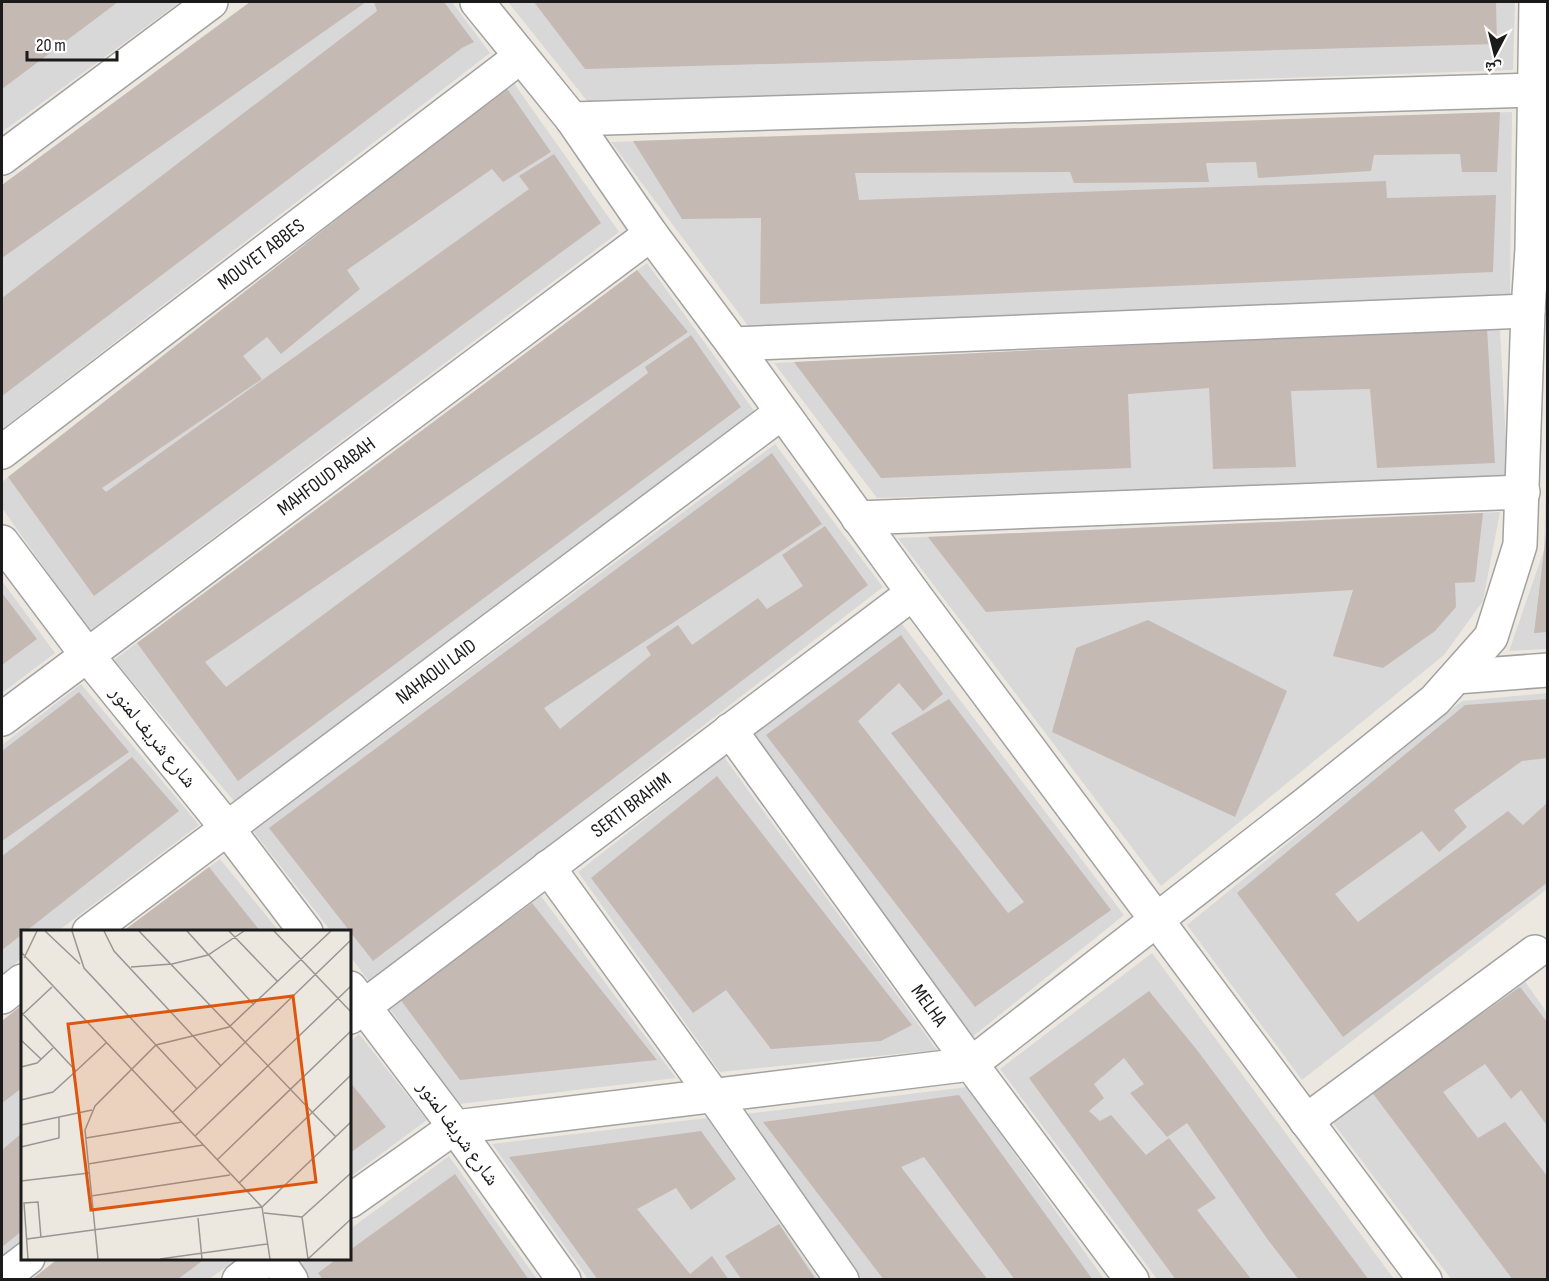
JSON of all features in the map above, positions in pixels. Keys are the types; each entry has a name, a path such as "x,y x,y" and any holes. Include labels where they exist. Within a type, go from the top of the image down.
{"street":[{"path":"2,158 212,2"},
{"path":"477,2 572,119 651,234 913,593 1425,1280"},
{"path":"351,1200 455,1127 972,1064 1435,700 1491,637 1520,545 1527,311 1540,249 1536,2"},
{"name":"MOUYET ABBES","path":"2,452 520,57"},
{"path":"572,119 1536,90"},
{"name":"MAHFOUD RABAH","path":"2,719 651,234"},
{"path":"733,344 1527,311"},
{"name":"NAHAOUI LAID","path":"92,930 781,412"},
{"path":"858,518 1523,492"},
{"name":"شارع شريف لمنور","path":"2,542 87,656 227,828 304,930"},
{"name":"SERTI BRAHIM","path":"354,1003 548,867 913,593"},
{"path":"1456,677 1548,670"},
{"name":"MELHA","path":"730,730 1132,1280"},
{"path":"548,867 713,1095 842,1280"},
{"path":"1306,1121 1543,955"},
{"path":"2,997 21,982"},
{"name":"شارع شريف لمنور","path":"354,1003 455,1127 564,1280"},
{"path":"2,1278 25,1260"},
{"path":"239,1280 264,1260"},
{"path":"277,1260 291,1280"}],"shaded area":[{"path":"2,2 180,2 2,132"},
{"path":"250,2 452,2 490,53 2,429 2,185"},
{"path":"508,2 1515,2 1513,70 588,102"},
{"path":"513,82 619,232 89,631 2,508 2,482"},
{"path":"1512,112 1510,294 749,327 611,142"},
{"path":"647,263 755,412 235,802 114,660"},
{"path":"1500,328 1508,479 877,498 774,363"},
{"path":"1547,443 1547,649 1509,651 1544,550"},
{"path":"775,444 883,587 370,983 351,957 351,930 330,930 253,831"},
{"path":"1500,512 1483,601 1444,655 1161,886 898,538"},
{"path":"2,581 55,653 2,693"},
{"path":"902,624 1124,915 971,1038 752,735"},
{"path":"81,684 199,825 59,930 21,930 21,959 2,974 2,745"},
{"path":"1547,693 1547,889 1302,1080 1187,925 1462,701"},
{"path":"724,757 937,1050 720,1072 578,872"},
{"path":"220,859 278,930 125,930"},
{"path":"541,896 676,1078 459,1104 389,1008"},
{"path":"1152,953 1394,1279 1157,1279 1000,1069"},
{"path":"1517,970 1547,1013 1547,1279 1451,1279 1325,1112"},
{"path":"21,1006 21,1241 2,1256 2,1021"},
{"path":"359,1034 427,1120 351,1176 351,1041"},
{"path":"967,1087 1104,1279 862,1279 746,1114"},
{"path":"707,1118 818,1279 588,1279 492,1144"},
{"path":"449,1156 537,1279 310,1279 300,1265 307,1260 351,1260 351,1228"},
{"path":"58,1260 237,1260 209,1279 31,1280"}],"building":[{"path":"2,2 118,2 2,89"},
{"path":"250,2 366,2 2,258 2,185"},
{"path":"374,2 444,2 474,42 462,48 2,396 2,298 377,11"},
{"path":"534,2 1496,2 1497,44 585,69"},
{"path":"506,87 551,152 503,182 492,169 347,270 360,289 281,354 267,337 243,356 262,379 102,488 106,492 529,189 519,176 554,154 601,223 94,596 8,477"},
{"path":"1500,112 1497,172 1462,172 1460,154 1374,155 1371,171 1258,178 1256,162 1206,163 1209,182 1074,183 1070,172 855,173 859,200 1386,181 1387,198 1496,195 1493,272 760,304 761,218 682,219 633,141"},
{"path":"637,270 688,332 205,662 226,687 648,373 645,367 691,335 741,407 238,781 137,643"},
{"path":"1487,328 1495,463 1377,468 1370,389 1291,391 1296,467 1213,469 1209,388 1128,394 1131,468 881,478 794,362"},
{"path":"772,453 822,524 544,708 560,729 651,655 646,647 678,625 692,645 758,598 767,609 803,586 782,555 825,526 868,585 373,961 269,828"},
{"path":"1483,513 1475,582 1455,583 1456,607 1435,631 1383,668 1333,656 1353,590 986,612 928,537"},
{"path":"1546,534 1548,632 1534,633"},
{"path":"2,593 37,639 2,665"},
{"path":"1148,620 1287,691 1235,817 1052,732 1076,648"},
{"path":"901,635 943,694 923,711 899,683 858,721 1008,913 1024,902 891,733 949,699 1111,910 975,1007 766,735"},
{"path":"79,692 129,752 2,841 2,751"},
{"path":"1548,699 1548,758 1522,761 1454,810 1467,827 1439,852 1422,831 1335,894 1358,922 1508,811 1523,825 1548,802 1548,882 1343,1037 1237,893 1465,705"},
{"path":"132,757 179,811 27,930 21,930 21,935 2,950 2,856"},
{"path":"717,776 912,1025 881,1041 771,1049 726,990 693,1013 591,878"},
{"path":"209,867 259,930 125,930"},
{"path":"532,903 657,1060 460,1080 400,999"},
{"path":"1520,987 1548,1023 1548,1127 1521,1090 1511,1099 1485,1064 1443,1092 1478,1138 1505,1122 1548,1177 1548,1280 1513,1280 1371,1091"},
{"path":"1149,991 1197,1050 1369,1280 1299,1280 1268,1240 1187,1123 1167,1137 1130,1093 1144,1084 1124,1058 1094,1084 1104,1098 1089,1111 1100,1121 1111,1115 1146,1155 1169,1138 1216,1198 1197,1210 1252,1280 1176,1280 1029,1078"},
{"path":"21,1006 21,1089 2,1103 2,1021"},
{"path":"351,1083 386,1127 351,1152"},
{"path":"959,1095 1093,1280 1015,1280 924,1157 901,1167 988,1280 884,1280 763,1122"},
{"path":"701,1131 736,1179 691,1210 676,1188 637,1209 690,1274 712,1256 729,1280 598,1280 509,1157"},
{"path":"21,1134 21,1232 2,1247 2,1150"},
{"path":"455,1174 529,1280 323,1280 318,1273 335,1260 351,1260 351,1249"},
{"path":"779,1224 816,1280 742,1280 725,1256"},
{"path":"56,1260 203,1260 177,1280 31,1280"}]}
